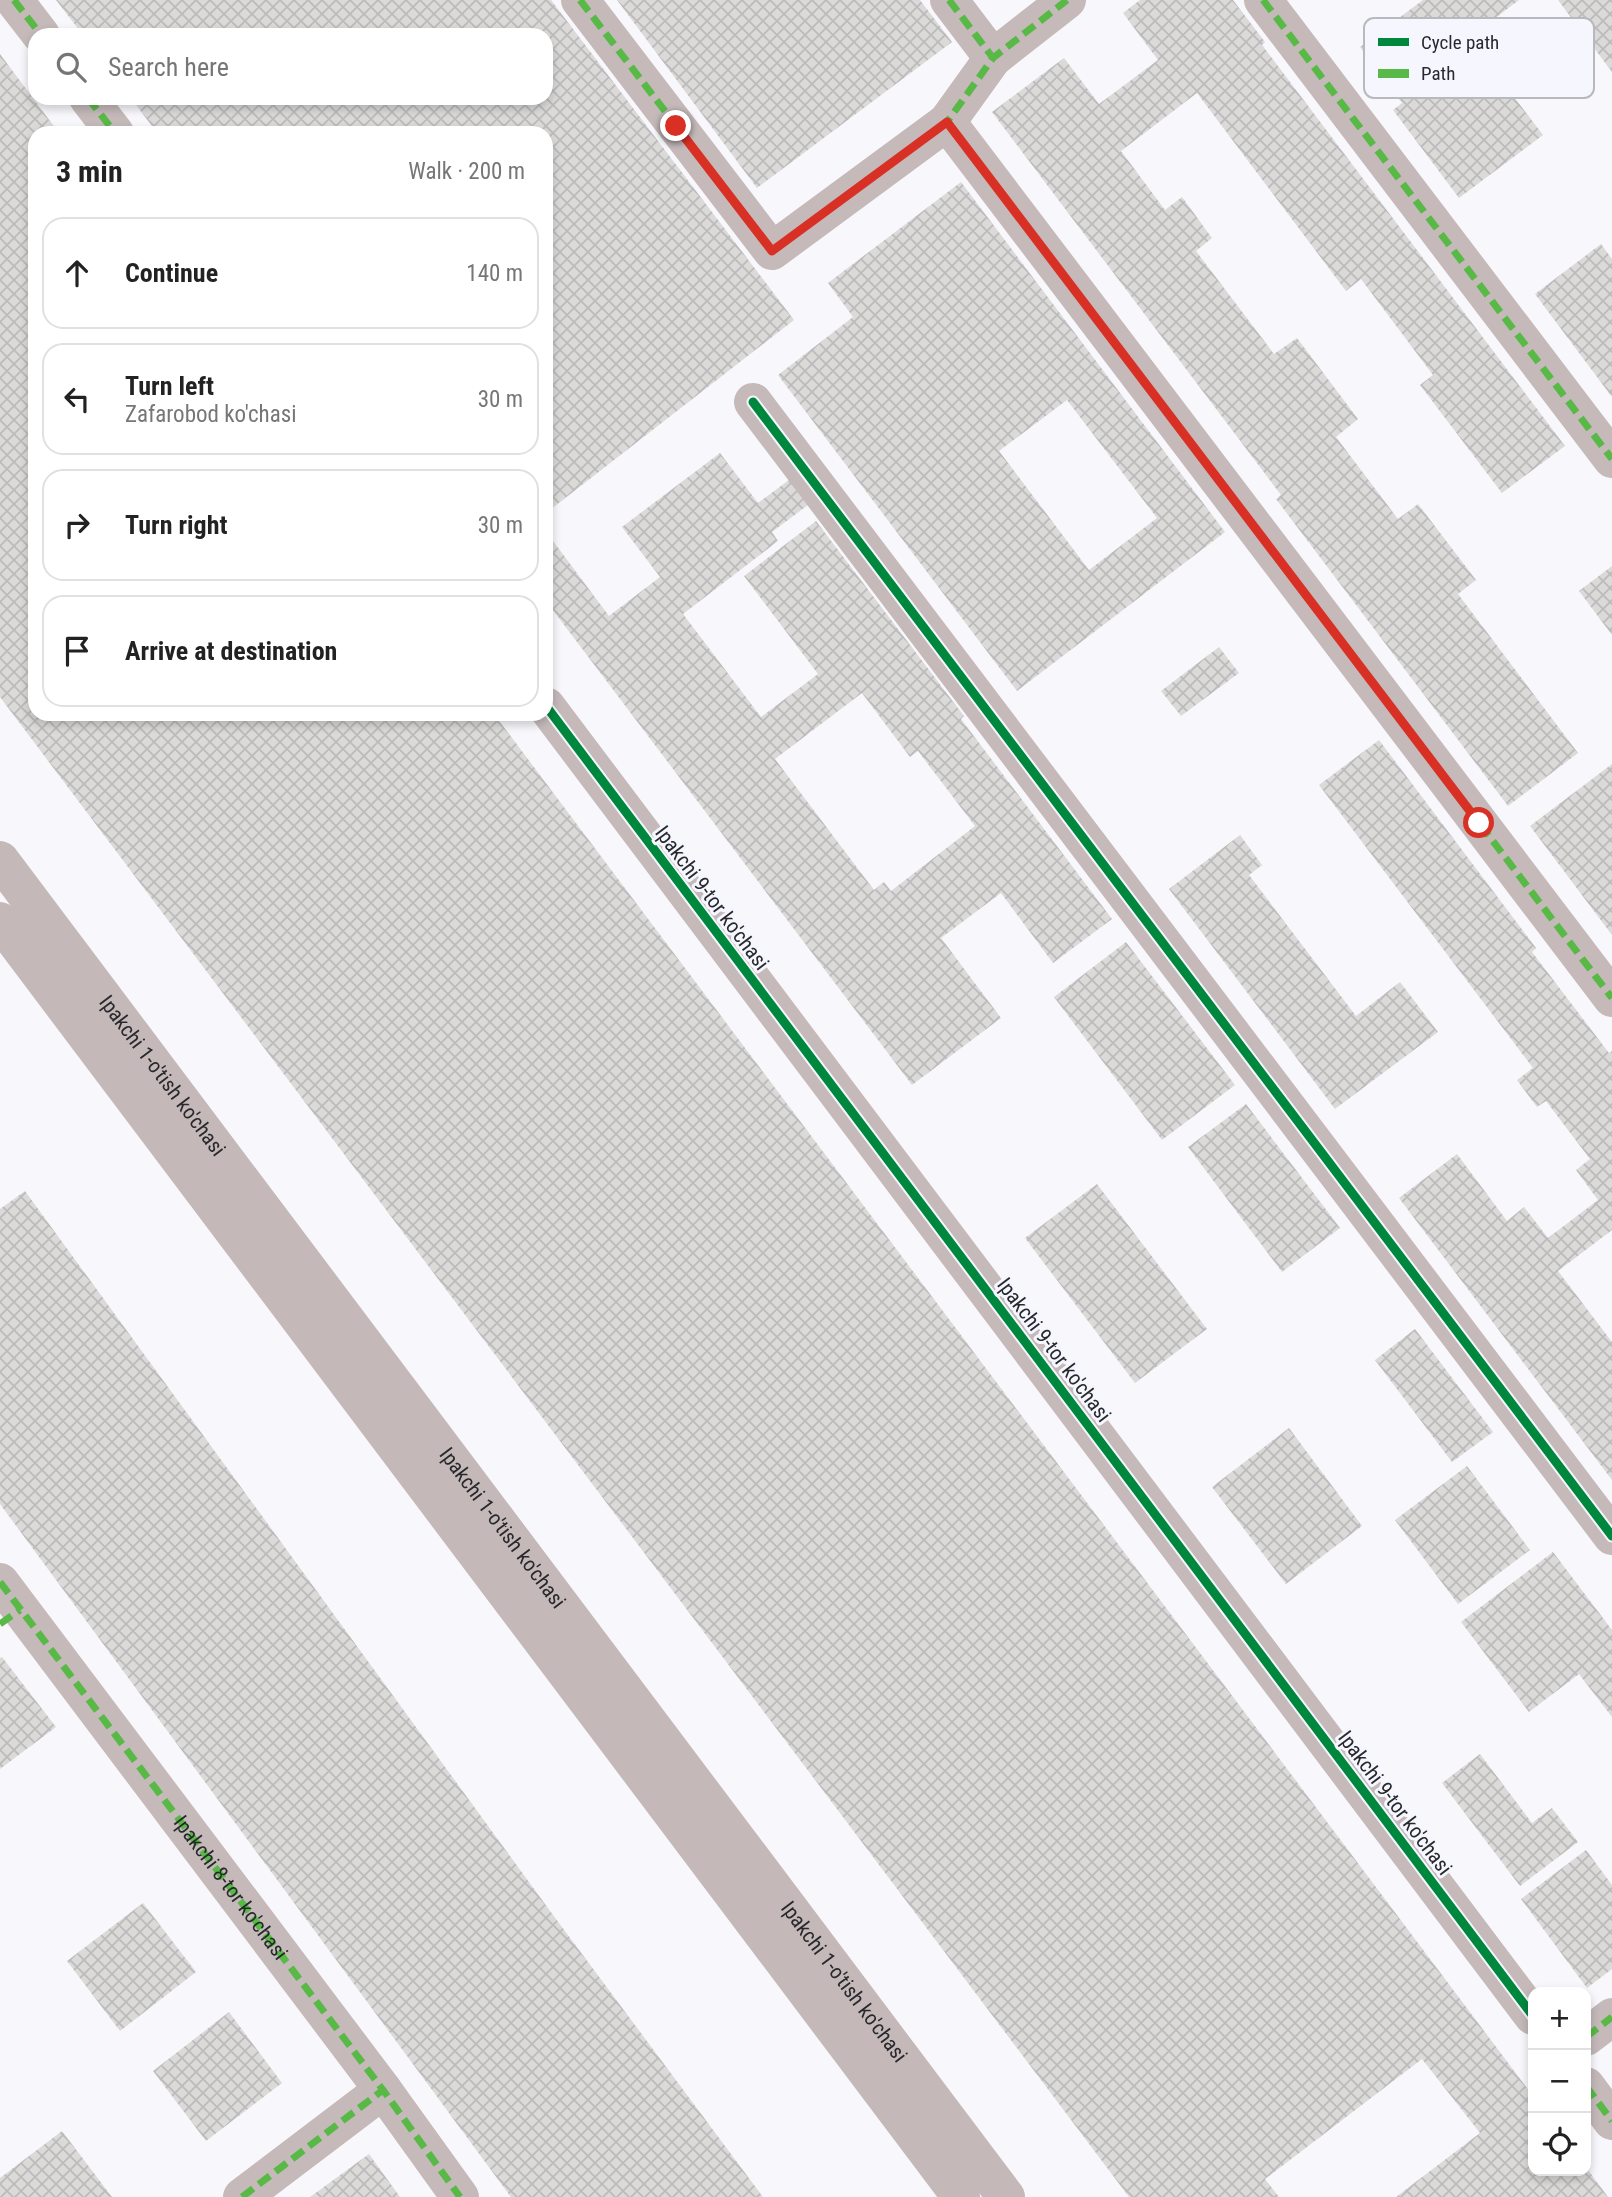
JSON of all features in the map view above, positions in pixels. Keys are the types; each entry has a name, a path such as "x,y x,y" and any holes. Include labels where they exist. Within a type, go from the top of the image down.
{"main road":[{"name":"Ipakchi 1-o'tish ko'chasi","path":"0,860 1006,2197"},
{"name":"Ipakchi 1-o'tish ko'chasi","path":"0,921 961,2197"}],"street":[{"path":"14,0 36,28"},
{"path":"580,0 772,251 947,122 993,58 1067,0"},
{"path":"950,0 993,58"},
{"path":"1263,0 1612,459"},
{"path":"93,105 109,126"},
{"path":"947,122 1612,998"},
{"path":"753,402 1612,1536"},
{"name":"Ipakchi 9-tor ko'chasi","path":"553,715 1528,2009"},
{"name":"Ipakchi 8-tor ko'chasi","path":"7,1605 383,2090 460,2197"},
{"path":"1591,2033 1612,2017"},
{"path":"242,2197 383,2090"},
{"path":"1591,2093 1612,2121"}],"building":[{"path":"56,0 551,0 794,320 553,508 553,126 152,126 136,105 553,105 553,28 78,28"},
{"path":"617,0 920,0 952,42 757,188"},
{"path":"1140,0 1233,0 1265,42 1262,45 1565,446 1502,493 1420,385 1433,375 1361,279 1346,291 1197,93 1121,151 1165,210 1182,197 1212,238 1196,251 1274,354 1297,338 1358,419 1336,437 1398,519 1418,504 1476,580 1458,594 1578,753 1508,806 1276,499 1281,495 992,112 1064,58 1099,104 1158,60 1123,13"},
{"path":"1423,0 1519,0 1495,18 1399,18"},
{"path":"1558,0 1612,0 1612,72 1594,48 1594,18 1572,18"},
{"path":"0,54 28,91 28,105 38,105 54,126 28,126 28,721 499,721 1528,2089 1528,2176 1591,2176 1591,2174 1608,2197 1396,2197 1480,2133 1422,2059 1265,2179 1279,2197 1129,2197 0,697"},
{"path":"1398,98 1515,98 1543,135 1459,198 1393,110 1402,103"},
{"path":"961,182 1225,532 1017,691 778,375 853,317 828,283","holes":["1067,400 1157,518 1089,570 999,451"]},
{"path":"1601,244 1612,259 1612,397 1535,294"},
{"path":"720,453 758,503 789,480 808,505 772,532 778,541 683,614 761,717 818,674 744,576 816,521 964,716 961,719 1112,919 1053,963 1001,893 941,938 1001,1018 912,1085 553,610 553,541 609,616 660,577 622,527","holes":["862,693 910,757 918,751 975,826 891,891 884,882 874,890 775,759"]},
{"path":"1612,566 1612,635 1579,591"},
{"path":"1219,647 1239,673 1181,716 1161,691"},
{"path":"1379,740 1536,948 1532,952 1609,1053 1612,1051 1612,1230 1558,1271 1612,1342 1612,1480 1399,1198 1457,1154 1507,1221 1524,1207 1548,1238 1598,1200 1576,1170 1590,1159 1546,1101 1537,1107 1517,1080 1533,1068 1319,785"},
{"path":"1612,764 1612,935 1530,826"},
{"path":"1240,835 1262,865 1249,875 1356,1016 1400,982 1438,1032 1335,1109 1169,889"},
{"path":"1126,942 1235,1085 1162,1140 1054,997"},
{"path":"1246,1104 1340,1228 1282,1272 1188,1147"},
{"path":"1097,1184 1207,1329 1135,1383 1025,1238"},
{"path":"25,1191 553,1915 763,2197 511,2197 0,1504 0,1209"},
{"path":"1415,1329 1493,1432 1452,1462 1375,1360"},
{"path":"1289,1428 1362,1526 1286,1584 1212,1487"},
{"path":"1467,1466 1530,1550 1458,1604 1395,1520"},
{"path":"1553,1552 1612,1630 1612,1717 1579,1674 1529,1712 1461,1622"},
{"path":"2,1657 56,1727 0,1769 0,1658"},
{"path":"1480,1754 1532,1823 1552,1808 1578,1842 1520,1886 1442,1783"},
{"path":"1586,1850 1612,1885 1612,1969 1586,1987 1521,1899"},
{"path":"143,1903 196,1972 120,2031 67,1961"},
{"path":"229,2012 282,2083 206,2141 153,2071"},
{"path":"62,2131 112,2197 0,2197 0,2178"},
{"path":"369,2154 400,2197 310,2197"}],"marked path":[{"path":"14,0 36,28"},
{"path":"580,0 772,251 947,122 993,58 1067,0"},
{"path":"949,0 993,58"},
{"path":"1263,0 1612,459"},
{"path":"93,105 110,126"},
{"path":"947,122 1612,998"},
{"path":"0,1582 383,2090 460,2197"},
{"path":"0,1624 20,1610"},
{"path":"1591,2033 1612,2017"},
{"path":"242,2197 383,2090"},
{"path":"1591,2093 1612,2121"}],"cycle path":[{"path":"753,402 1612,1536"},
{"path":"553,715 1528,2009"}],"route":[{"path":"676,126 772,251 947,122 1479,823"}]}
